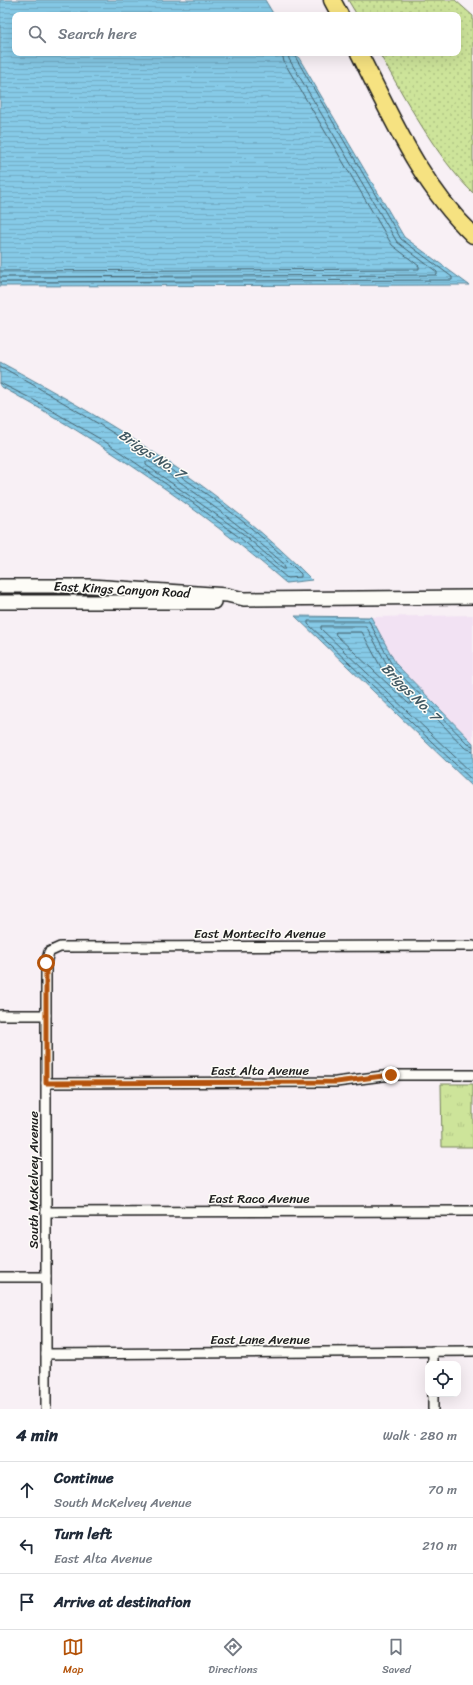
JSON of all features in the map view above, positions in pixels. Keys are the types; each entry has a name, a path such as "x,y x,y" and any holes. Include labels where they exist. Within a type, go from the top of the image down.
{"highway":[{"path":"332,0 338,12"},
{"path":"361,56 414,160 446,206 473,235"}],"main road":[{"name":"East Kings Canyon Road","path":"0,586 65,586 227,595 244,598 473,597"},
{"path":"0,594 26,594 65,586"},
{"name":"East Kings Canyon Road","path":"0,602 227,602 244,598"}],"street":[{"name":"East Montecito Avenue","path":"49,952 60,947 473,946"},
{"name":"South McKelvey Avenue","path":"46,1409 46,963 49,952"},
{"path":"0,1015 46,1015"},
{"name":"East Alta Avenue","path":"46,1083 336,1082 391,1075 473,1075"},
{"name":"East Raco Avenue","path":"46,1212 473,1211"},
{"path":"0,1277 46,1277"},
{"path":"433,1351 433,1361"},
{"name":"East Lane Avenue","path":"46,1354 473,1351"},
{"path":"433,1397 433,1409"}],"shaded area":[{"path":"473,615 473,743 396,664 371,617"}],"green space":[{"path":"348,0 455,0 473,16 473,193 446,162 434,145 410,108 381,56 461,56 461,12 355,12"},
{"path":"441,1084 473,1084 473,1147 442,1147"}],"water":[{"path":"0,0 265,0 272,12 12,12 12,56 298,56 404,237 469,285 0,286"},
{"name":"Briggs No. 7","path":"0,362 124,433 164,459 241,516 278,547 312,580 286,583 219,528 148,477 38,407 0,386"},
{"name":"Briggs No. 7","path":"295,616 371,617 396,664 473,743 473,787"}],"route":[{"path":"46,963 46,1083 336,1082 391,1075"}]}
